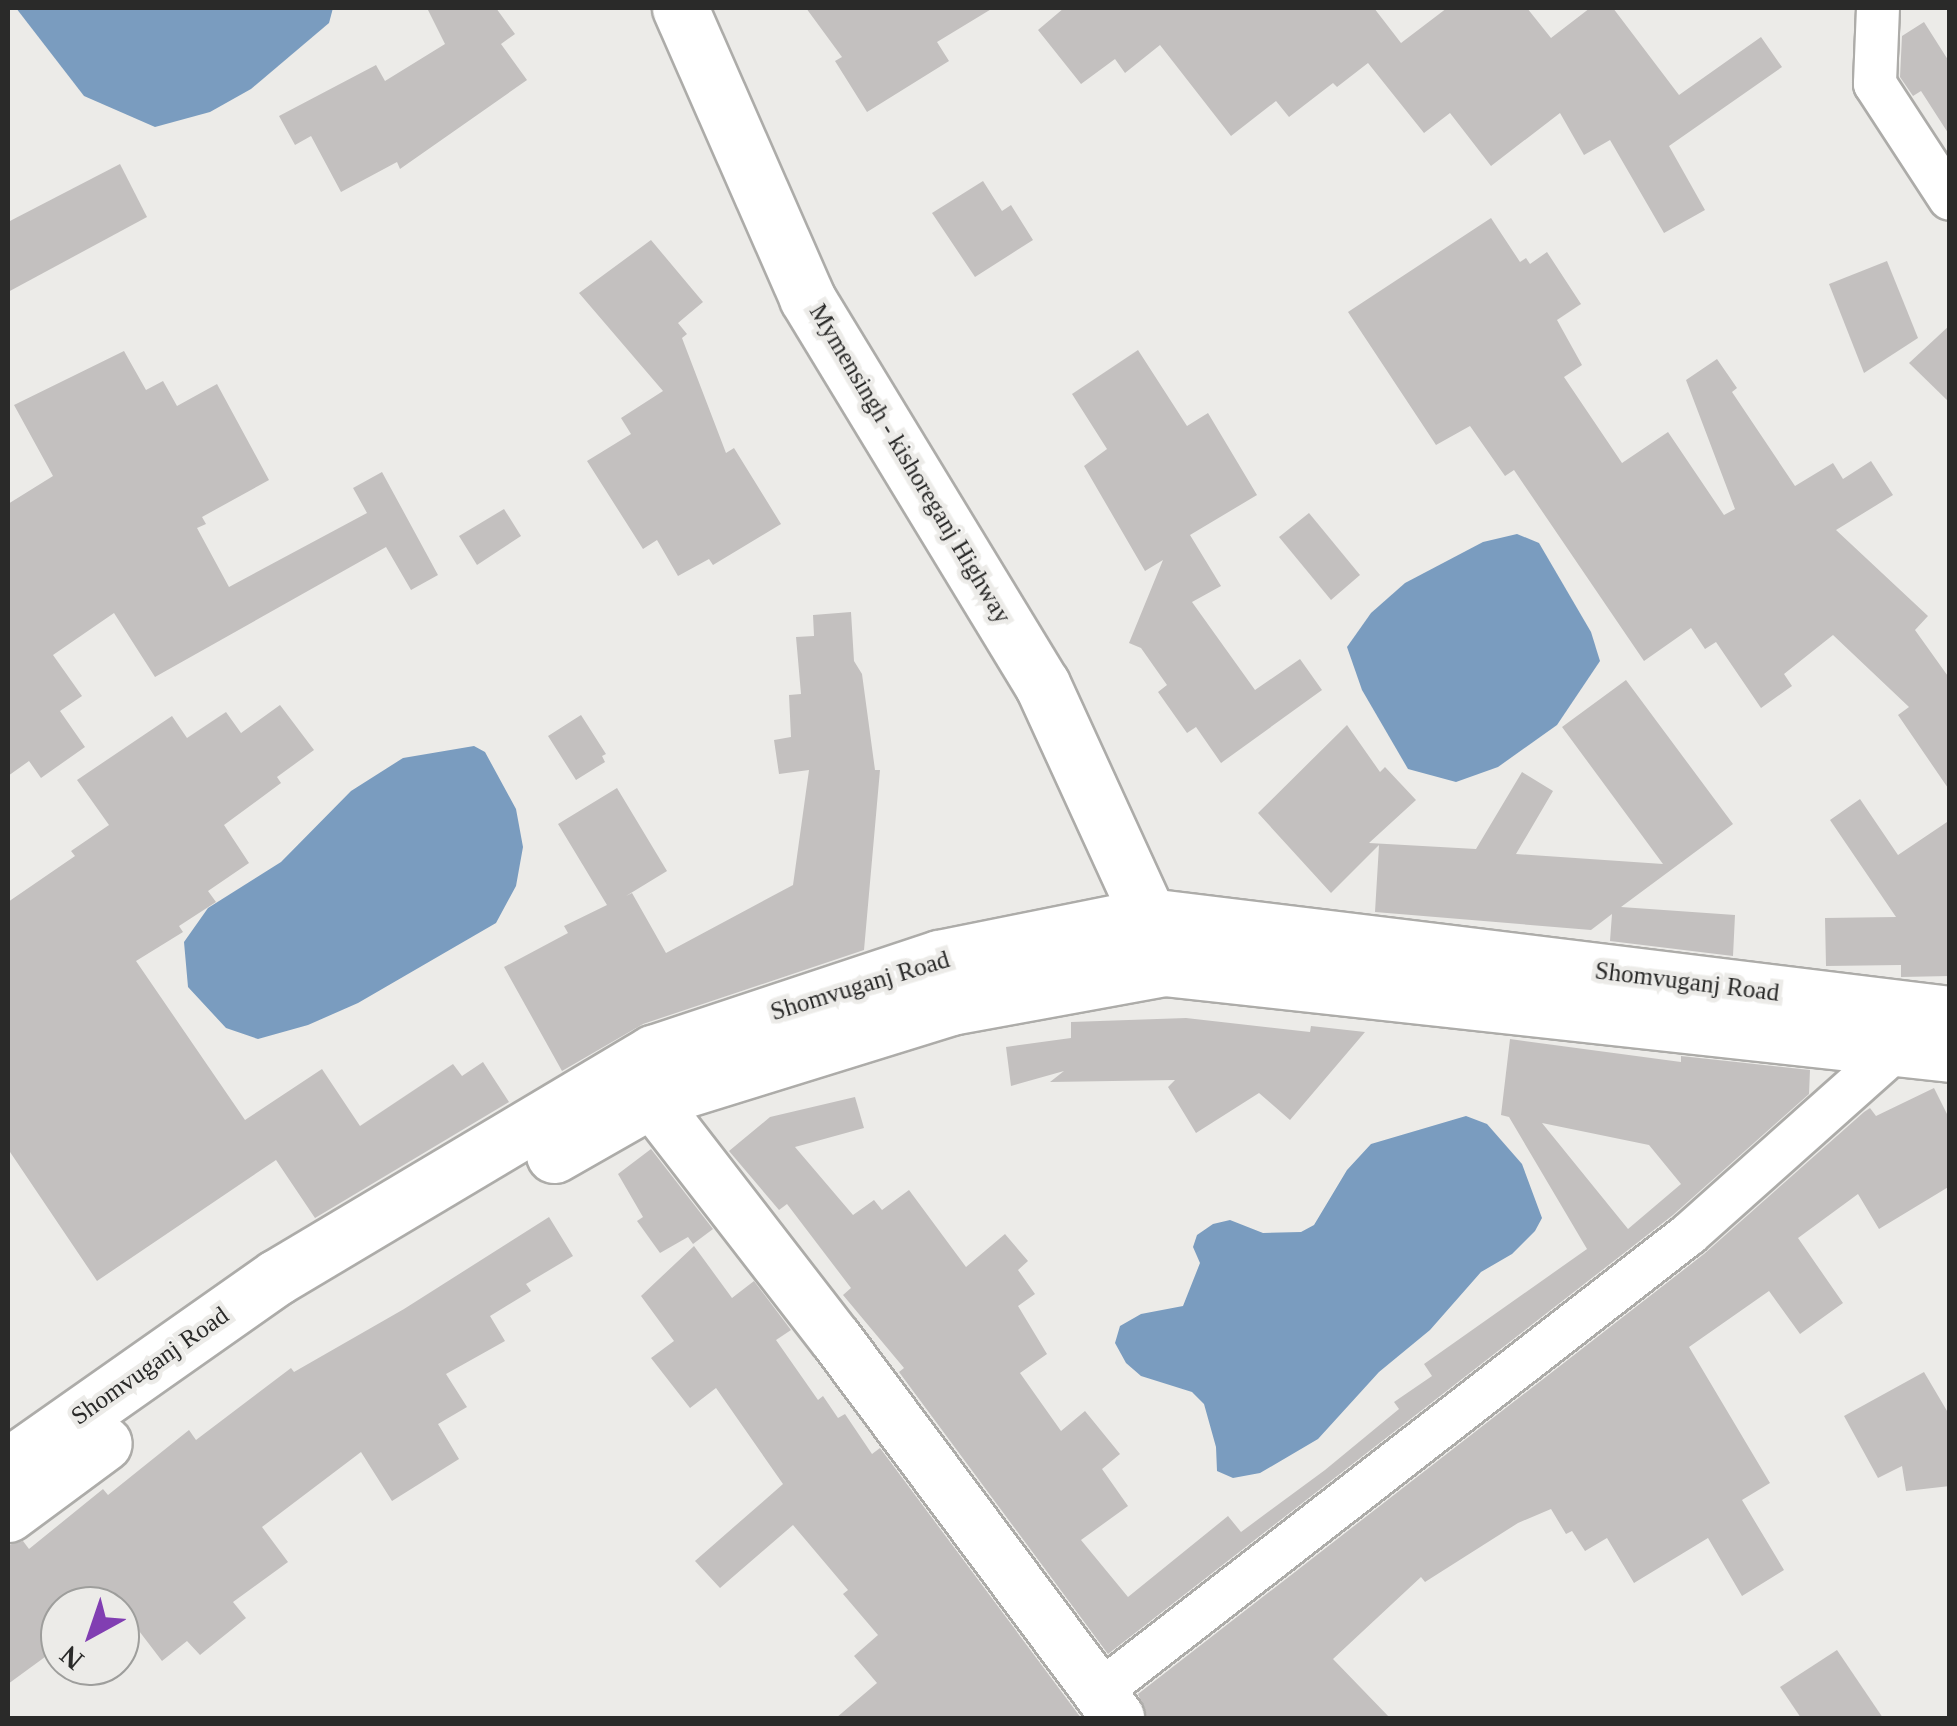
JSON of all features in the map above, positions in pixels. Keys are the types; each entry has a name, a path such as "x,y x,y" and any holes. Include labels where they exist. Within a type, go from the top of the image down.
{"main road":[{"name":"Mymensingh - kishoreganj Highway","path":"680,8 806,298 1042,684 1148,916"},
{"path":"1148,916 1164,968"},
{"name":"Shomvuganj Road","path":"8,1466 277,1277 654,1052 939,958 1148,916 1938,1027"},
{"name":"Shomvuganj Road","path":"8,1514 294,1303 651,1100 950,1007 1164,968 1938,1027"}],"street":[{"path":"1878,8 1874,12 1875,84 1950,199"},
{"path":"651,1100 836,1339 1108,1706 1938,1027"}],"water":[{"path":"16,8 333,8 329,23 251,89 210,112 155,127 84,96"},
{"path":"1517,534 1539,543 1591,632 1600,661 1557,725 1498,767 1456,782 1408,769 1362,690 1347,647 1371,613 1405,583 1483,542"},
{"path":"474,746 485,752 516,809 523,847 516,886 496,923 358,1003 308,1025 258,1039 226,1028 188,987 184,942 208,908 281,862 351,791 403,758"},
{"path":"1466,1116 1487,1124 1522,1164 1542,1218 1535,1231 1512,1254 1481,1272 1430,1330 1379,1372 1318,1439 1260,1473 1233,1478 1217,1471 1216,1447 1204,1404 1192,1392 1141,1376 1126,1363 1115,1343 1120,1326 1141,1314 1183,1306 1200,1263 1193,1247 1197,1235 1213,1224 1230,1220 1263,1233 1301,1232 1314,1225 1347,1170 1371,1144"}],"building":[{"path":"427,8 496,8 515,34 501,44 527,80 400,169 397,162 341,192 311,136 295,145 279,116 376,65 385,81 445,44"},
{"path":"806,8 993,8 937,42 949,61 867,112 835,61 842,57"},
{"path":"1064,8 1374,8 1401,43 1447,8 1527,8 1551,38 1590,8 1613,8 1679,95 1761,37 1782,67 1669,146 1705,210 1664,233 1610,140 1584,155 1560,113 1491,166 1450,113 1424,133 1368,63 1337,87 1333,83 1289,117 1276,101 1231,136 1160,45 1125,73 1115,59 1081,84 1038,30"},
{"path":"1924,22 1950,63 1950,136 1921,91 1913,96 1900,77 1902,36"},
{"path":"120,164 147,217 8,292 8,222"},
{"path":"983,181 1002,211 1011,205 1033,240 975,277 932,213"},
{"path":"1491,218 1520,262 1526,258 1530,264 1547,252 1581,304 1557,320 1582,365 1564,377 1622,463 1668,432 1724,515 1735,509 1686,380 1717,359 1737,388 1732,392 1795,486 1833,463 1843,479 1871,461 1893,495 1836,530 1928,616 1915,630 1950,679 1950,791 1898,715 1909,707 1833,635 1784,674 1792,686 1761,708 1716,642 1705,649 1691,628 1644,661 1514,470 1505,476 1470,426 1436,445 1348,312"},
{"path":"651,240 703,302 678,323 687,334 682,338 726,453 734,448 781,524 713,565 709,559 678,576 657,540 643,549 587,461 631,434 621,418 663,391 579,293"},
{"path":"1887,261 1918,338 1864,373 1829,284"},
{"path":"1950,325 1950,403 1909,363"},
{"path":"1138,350 1187,426 1208,413 1257,495 1190,535 1221,586 1192,602 1255,690 1300,659 1322,690 1221,763 1196,727 1187,733 1158,692 1167,685 1141,648 1129,643 1163,560 1145,571 1084,466 1107,449 1072,394"},
{"path":"124,351 146,390 163,381 177,406 217,384 269,480 202,517 206,524 197,528 229,587 367,513 353,488 382,472 438,575 411,590 386,547 155,677 114,613 53,655 82,696 60,711 85,747 41,778 29,761 8,776 8,504 53,476 14,405"},
{"path":"504,509 521,536 477,565 459,536"},
{"path":"1309,513 1360,575 1331,600 1279,537"},
{"path":"851,612 854,661 862,674 875,770 880,770 864,950 643,1024 562,1071 504,967 568,933 564,926 607,905 558,824 617,788 667,871 626,896 632,893 666,953 793,885 809,770 779,774 774,740 791,737 789,695 801,694 796,637 814,636 813,615"},
{"path":"1626,680 1733,824 1621,907 1735,915 1733,956 1610,941 1612,914 1591,930 1375,912 1379,845 1331,893 1258,813 1347,725 1380,772 1385,767 1416,800 1369,843 1476,849 1522,772 1553,791 1516,854 1663,864 1562,727"},
{"path":"280,705 314,750 277,777 281,783 224,825 249,863 208,891 216,902 179,926 183,932 136,961 245,1120 322,1069 360,1126 453,1064 462,1076 483,1062 509,1102 315,1218 276,1160 97,1281 8,1149 8,902 75,856 71,851 109,825 77,780 172,716 187,738 226,712 241,733"},
{"path":"581,715 606,754 602,756 605,762 576,780 548,736"},
{"path":"1860,799 1898,855 1950,820 1950,976 1901,977 1901,965 1826,966 1825,918 1896,917 1830,820"},
{"path":"1186,1018 1310,1032 1311,1026 1365,1032 1290,1120 1259,1093 1196,1133 1168,1087 1175,1080 1050,1082 1064,1071 1011,1086 1006,1047 1071,1038 1071,1022"},
{"path":"1510,1039 1681,1062 1681,1056 1810,1070 1809,1094 1673,1215 1108,1654 899,1372 904,1368 843,1295 851,1288 787,1204 779,1210 729,1151 770,1117 855,1097 864,1128 795,1147 853,1215 874,1200 882,1210 909,1190 966,1267 1005,1234 1028,1261 1018,1270 1035,1294 1018,1306 1047,1354 1020,1373 1061,1431 1085,1411 1120,1454 1102,1469 1128,1506 1081,1540 1128,1597 1228,1516 1241,1532 1325,1470 1399,1409 1394,1402 1432,1376 1424,1364 1587,1249 1509,1117 1501,1115","holes":["1542,1123 1649,1145 1681,1184 1628,1229"]},
{"path":"1934,1088 1950,1120 1950,1186 1879,1229 1858,1194 1798,1238 1843,1303 1800,1334 1769,1291 1689,1347 1770,1483 1742,1500 1784,1570 1742,1596 1708,1538 1634,1583 1607,1538 1585,1551 1572,1531 1566,1534 1551,1509 1518,1523 1425,1582 1421,1577 1333,1659 1390,1718 1147,1718 1138,1694 1704,1254 1864,1112 1870,1108 1876,1116"},
{"path":"651,1149 713,1229 693,1244 688,1237 660,1253 637,1221 643,1217 618,1174"},
{"path":"549,1217 573,1256 526,1284 531,1291 490,1316 505,1341 446,1374 467,1407 438,1424 459,1459 392,1501 361,1452 262,1527 288,1562 233,1602 246,1618 200,1655 187,1641 162,1661 140,1632 140,1586 40,1586 40,1661 8,1684 8,1545 23,1541 29,1549 103,1489 108,1495 189,1430 196,1440 291,1368 294,1372 404,1309"},
{"path":"694,1246 732,1298 754,1281 791,1330 776,1340 818,1400 823,1396 838,1418 845,1414 872,1454 880,1448 1081,1718 836,1718 877,1683 854,1656 878,1635 843,1594 848,1590 793,1525 720,1588 695,1561 783,1484 716,1388 690,1408 651,1358 674,1341 641,1296"},
{"path":"1924,1372 1950,1416 1950,1486 1906,1491 1902,1466 1878,1478 1844,1416"},
{"path":"1837,1650 1883,1718 1801,1718 1780,1687"}]}
